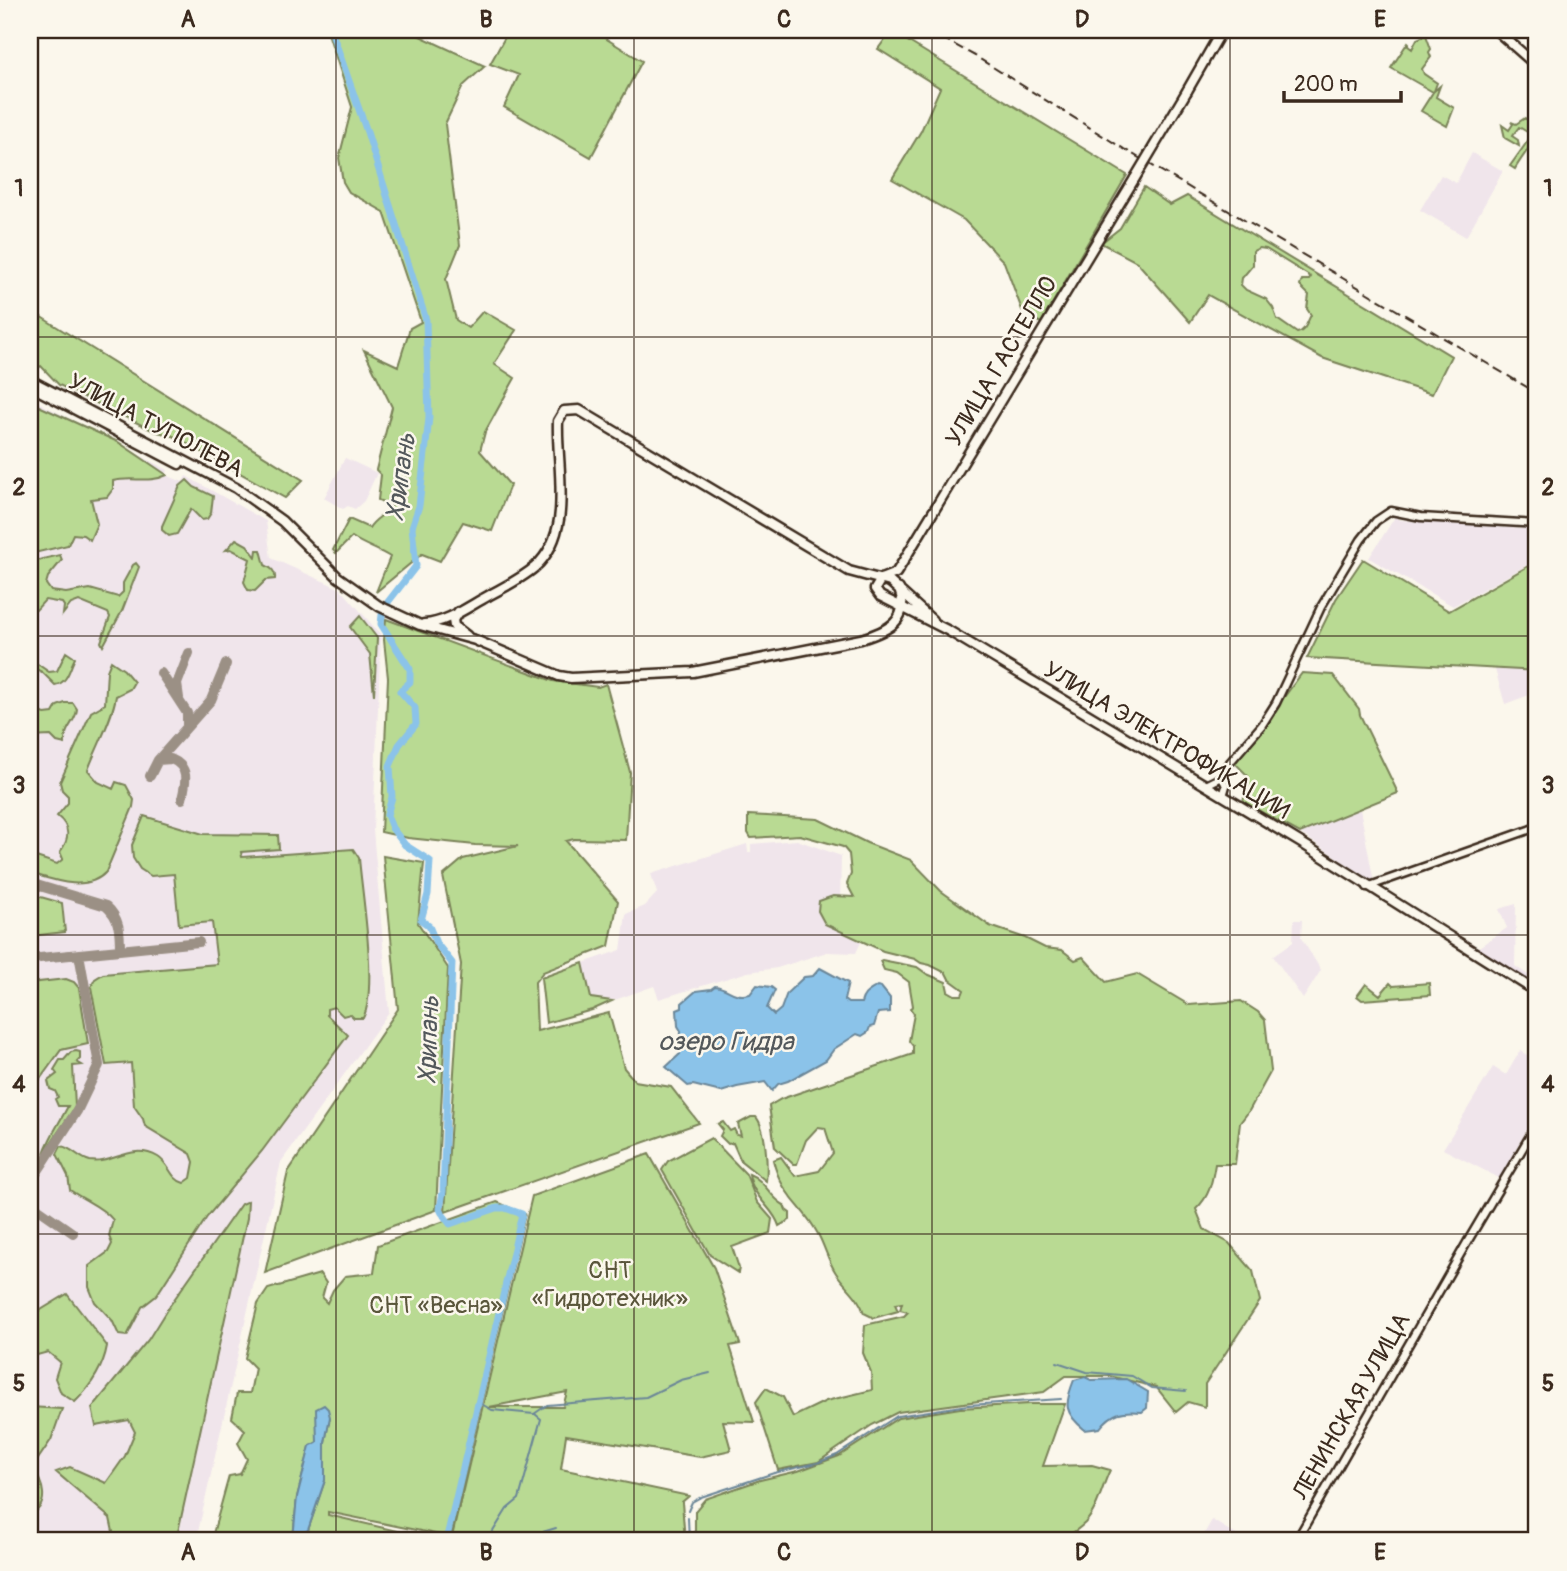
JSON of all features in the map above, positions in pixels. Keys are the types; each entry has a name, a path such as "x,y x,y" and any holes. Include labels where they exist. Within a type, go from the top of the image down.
{"main road":[{"name":"УЛИЦА ГАСТЕЛЛО","path":"881,579 896,573 901,565 1222,30"},
{"path":"1496,30 1537,66"},
{"name":"УЛИЦА ТУПОЛЕВА","path":"30,380 236,488 293,531 338,577 379,606 420,625 440,627"},
{"name":"УЛИЦА ТУПОЛЕВА","path":"30,386 264,507"},
{"path":"919,617 907,619 871,636 835,645 693,672 571,678 548,673 440,627 458,612 533,569 542,559 554,537 560,515 558,421 564,411 579,410 849,571 881,579 900,589 945,629"},
{"name":"УЛИЦА ГАСТЕЛЛО","path":"901,565 902,608"},
{"path":"881,579 877,583 876,591 887,600 945,629"},
{"path":"887,600 897,598 900,589"},
{"path":"887,628 899,619 902,608"},
{"path":"458,612 453,620 454,626 475,640"},
{"name":"УЛИЦА ЭЛЕКТРОФИКАЦИИ","path":"945,629 1303,844 1367,887 1537,992"}],"street":[{"path":"1223,796 1226,786 1222,777 1225,768 1262,725 1276,703 1321,607 1365,534 1387,513 1391,511 1421,517 1537,524"},
{"path":"1206,785 1222,777"},
{"path":"1367,887 1537,827"},
{"name":"ЛЕНИНСКАЯ УЛИЦА","path":"1296,1541 1537,1124"}],"shaded area":[{"path":"1472,153 1503,171 1466,237 1420,210 1441,175 1456,183"},
{"path":"30,398 168,470 166,475 183,482 186,476 266,521 271,558 341,589 381,635 373,830 389,1012 281,1162 196,1541 30,1541"},
{"path":"345,458 377,473 364,501 355,509 348,506 343,509 324,498"},
{"path":"1395,517 1422,522 1536,530 1529,564 1453,606 1369,558"},
{"path":"1537,658 1537,692 1505,704 1494,666"},
{"path":"1360,809 1374,882 1300,833"},
{"path":"797,840 841,856 840,905 855,939 861,942 856,953 827,952 659,999 654,986 612,1001 591,998 583,963 621,950 626,914 645,906 657,893 651,874 747,844 748,852 751,852 751,844"},
{"path":"1516,904 1515,966 1537,981 1537,989 1476,949 1507,928 1499,909"},
{"path":"1294,920 1302,920 1301,938 1321,970 1303,999 1273,956 1293,942"},
{"path":"1520,1051 1537,1061 1537,1112 1499,1178 1443,1149 1493,1067 1506,1075"},
{"path":"1212,1520 1246,1541 1200,1541"}],"green space":[{"path":"327,30 407,30 485,66 463,86 445,124 460,245 446,279 456,320 468,328 483,311 516,330 494,364 515,378 485,432 480,451 510,485 492,531 463,522 440,561 422,554 376,592 390,557 352,537 336,553 333,550 349,519 369,528 392,506 378,500 381,475 376,470 392,407 364,350 398,366 410,328 421,322 384,212 349,192 343,182 339,158 352,107"},
{"path":"509,30 592,30 642,61 591,157 504,107 519,75 490,64"},
{"path":"891,31 1127,175 1041,323 1022,310 1004,262 964,220 892,179 921,131 940,88 878,49"},
{"path":"1426,35 1431,57 1422,69 1424,74 1437,83 1434,91 1440,86 1436,97 1454,108 1447,126 1421,111 1433,92 1391,68 1408,42 1412,49 1417,39"},
{"path":"1525,118 1534,124 1537,122 1536,129 1533,141 1515,169 1510,166 1532,135 1519,127 1512,136 1518,140 1519,146 1505,138 1502,125 1509,130 1513,124 1511,122 1516,124"},
{"path":"1144,187 1170,205 1187,196 1451,356 1432,394 1322,358 1208,295 1190,322 1137,262 1101,243 1120,228","holes":["1266,249 1311,277 1309,280 1302,280 1300,286 1309,295 1307,309 1311,315 1300,332 1297,333 1277,319 1266,299 1241,285 1242,278 1253,265 1253,251"]},
{"path":"30,310 303,480 285,498 173,436 154,431 59,385 41,366 35,370 30,367"},
{"path":"30,402 118,442 167,475 154,479 113,481 113,489 107,497 91,499 97,524 90,540 83,535 73,534 68,545 30,554"},
{"path":"187,480 194,487 213,496 211,513 207,519 202,520 191,509 177,534 169,536 162,530 162,526 180,486"},
{"path":"1537,534 1537,671 1307,658 1336,599 1363,559 1449,611 1530,565"},
{"path":"236,539 247,545 256,557 257,550 261,550 265,565 274,572 275,579 266,580 255,591 248,590 244,582 250,559 231,549 226,550"},
{"path":"60,555 62,560 48,577 46,584 51,591 66,593 90,589 118,597 123,592 123,583 133,565 136,563 139,567 122,611 103,646 101,642 110,617 108,613 79,601 71,604 63,614 62,603 45,600 30,613 30,562"},
{"path":"360,616 377,638 374,695 370,654 350,627"},
{"path":"386,619 553,681 598,687 606,684 630,772 626,840 566,841 618,901 609,946 543,972 535,982 537,1031 609,1013 624,1068 635,1081 671,1087 699,1123 445,1212 461,964 443,876 463,859 518,846 475,845 408,838 381,832 388,678 384,640"},
{"path":"66,652 75,658 59,684 55,685 42,672 30,666 30,659 49,672 57,671"},
{"path":"111,661 124,670 134,682 130,689 116,696 108,724 88,770 98,782 113,789 116,782 126,785 134,800 133,807 106,872 98,878 89,882 70,883 30,873 30,855 57,864 63,859 60,852 66,842 67,833 57,816 68,803 68,796 62,790 60,782 91,712 105,704 107,671"},
{"path":"1302,673 1333,675 1359,709 1398,793 1300,833 1243,802 1248,776 1235,763"},
{"path":"73,703 77,709 66,733 65,744 57,742 51,736 30,737 30,708 45,714 53,713 57,706"},
{"path":"748,815 818,819 867,843 911,860 941,891 990,926 1045,948 1062,950 1075,960 1083,957 1106,982 1137,974 1189,1005 1241,1001 1265,1020 1271,1071 1240,1123 1235,1164 1215,1164 1207,1194 1196,1209 1204,1229 1229,1243 1253,1271 1260,1301 1205,1384 1205,1407 1188,1402 1176,1412 1156,1387 1109,1376 1066,1376 1044,1392 898,1412 872,1425 818,1462 778,1470 756,1402 766,1388 783,1397 793,1417 826,1401 872,1390 871,1372 863,1353 865,1325 904,1316 908,1312 900,1310 902,1303 895,1304 898,1311 874,1318 864,1313 856,1297 836,1273 812,1224 787,1192 773,1160 781,1157 795,1176 819,1171 833,1153 825,1128 818,1127 806,1140 797,1164 793,1164 775,1147 769,1106 781,1099 913,1054 913,1046 909,1041 914,1014 910,1008 913,1006 909,982 897,973 884,970 880,961 917,967 946,982 948,991 955,995 962,995 964,990 949,979 946,973 930,965 883,951 825,924 818,911 819,901 833,896 854,897 847,884 851,874 849,854 843,847 800,835 751,838 748,833"},
{"path":"144,816 203,834 278,835 279,849 241,852 242,857 353,849 359,858 368,941 369,986 363,1018 354,1018 350,1014 343,1016 334,1007 327,1009 327,1015 348,1035 262,1151 207,1217 156,1296 142,1307 127,1336 119,1335 112,1320 95,1302 89,1287 89,1266 108,1252 112,1244 109,1236 113,1220 104,1211 70,1190 68,1176 57,1154 61,1146 90,1161 107,1160 131,1153 148,1153 162,1160 176,1178 184,1183 191,1178 194,1162 191,1154 145,1126 134,1106 131,1063 106,1065 91,987 95,979 103,974 217,964 212,922 179,925 174,874 151,876 140,869 133,858 132,845"},
{"path":"383,856 424,863 418,923 448,968 436,1210 265,1273 288,1172 398,1009"},
{"path":"30,894 62,903 65,932 30,936"},
{"path":"583,963 591,998 612,1001 592,1010 546,1023 541,978"},
{"path":"66,979 79,988 88,1044 61,1050 30,1093 30,983"},
{"path":"1390,983 1393,986 1429,983 1430,995 1362,1000 1357,996 1366,984 1380,995"},
{"path":"76,1051 80,1052 77,1062 82,1065 73,1066 75,1107 44,1153 68,1106 58,1106 55,1099 58,1097 55,1091 50,1089 48,1081 57,1074 54,1070 60,1060"},
{"path":"756,1117 764,1138 766,1181 741,1161 733,1143 728,1144 720,1136 723,1130 718,1124 723,1122 730,1131 734,1129 737,1135 741,1136 738,1124"},
{"path":"711,1138 746,1174 757,1202 772,1219 770,1233 732,1247 738,1273 710,1255 662,1170 668,1161"},
{"name":"СНТ «Гидротехник»","path":"649,1154 714,1268 740,1344 730,1346 754,1422 723,1421 731,1450 700,1457 566,1435 561,1469 689,1496 682,1502 685,1541 451,1541 532,1196","holes":["567,1392 563,1407 489,1407"]},
{"path":"749,1174 759,1180 784,1205 790,1213 790,1220 779,1226 759,1197"},
{"path":"248,1201 247,1218 176,1541 115,1541 110,1518 56,1472 70,1467 106,1483 125,1456 135,1432 129,1420 96,1426 92,1408 148,1340 241,1204"},
{"name":"СНТ «Весна»","path":"497,1202 525,1214 450,1537 328,1512 328,1515 440,1541 211,1541 229,1476 240,1474 247,1459 238,1443 245,1430 232,1418 237,1393 250,1393 255,1368 245,1358 258,1304 268,1289 320,1274 326,1283 322,1298 327,1303 333,1290 345,1276 374,1273 378,1245","holes":["330,1417 325,1442 325,1480 308,1530 293,1538 297,1497 310,1447 317,1442"]},
{"path":"67,1294 107,1346 95,1377 75,1402 61,1393 55,1378 60,1362 48,1352 30,1357 30,1312 39,1311"},
{"path":"1065,1404 1043,1466 1092,1465 1110,1470 1089,1517 1063,1541 695,1541 695,1511 705,1499 839,1456 898,1418 960,1408"},
{"path":"30,1407 62,1409 51,1440 32,1468 42,1486 43,1499 37,1511 30,1515"}],"water":[{"name":"озеро Гидра","path":"820,968 848,983 844,1000 848,1003 861,1003 867,993 877,986 881,987 890,998 890,1012 878,1013 874,1026 870,1027 868,1032 862,1036 857,1034 834,1049 826,1060 778,1084 772,1091 765,1082 721,1092 688,1086 666,1067 680,1054 681,1031 677,1010 682,1008 682,1003 696,991 715,986 744,995 750,994 757,985 771,987 775,990 767,1008 774,1015 781,1009 787,993 804,977 813,976"},
{"path":"1085,1377 1091,1380 1126,1379 1148,1392 1147,1408 1142,1412 1118,1413 1100,1428 1085,1430 1073,1419 1068,1402 1074,1380"},
{"path":"324,1405 330,1417 325,1442 325,1480 308,1530 293,1539 297,1497 310,1446 317,1442 316,1409"}],"waterway":[{"name":"Хрипань","path":"331,30 367,132 426,320 429,418 419,506 412,527 416,566 388,602 381,624 410,669 410,682 400,691 415,708 416,724 399,745 390,766 392,797 387,815 392,828 405,845 430,861 428,894 421,920 429,926 436,943 452,963 443,1192 440,1209 442,1213"},
{"name":"Хрипань","path":"444,1216 450,1224 497,1208 522,1214 446,1541"},
{"path":"1057,1362 1087,1372 1132,1376 1152,1388 1186,1391"},
{"path":"478,1402 492,1410 534,1414 547,1405 646,1397 681,1380 710,1373"},
{"path":"688,1511 692,1502 701,1497 837,1455 897,1416 968,1405 1061,1399"},
{"path":"487,1541 507,1509 519,1499 541,1419 535,1414"},
{"path":"688,1518 689,1541"},
{"path":"513,1541 556,1528"},
{"path":"600,1536 600,1541"}],"taxiway":[{"path":"179,698 177,684 189,653"},
{"path":"150,776 158,760 211,700 226,664"},
{"path":"161,673 187,713 187,727"},
{"path":"158,760 171,759 181,766 185,776 182,799"},
{"path":"30,883 106,906 117,920 120,950"},
{"path":"30,959 199,942"},
{"path":"30,1183 77,1111 99,1065 79,954"},
{"path":"30,1203 73,1233"}],"railway":[{"path":"928,30 1537,393"}]}
